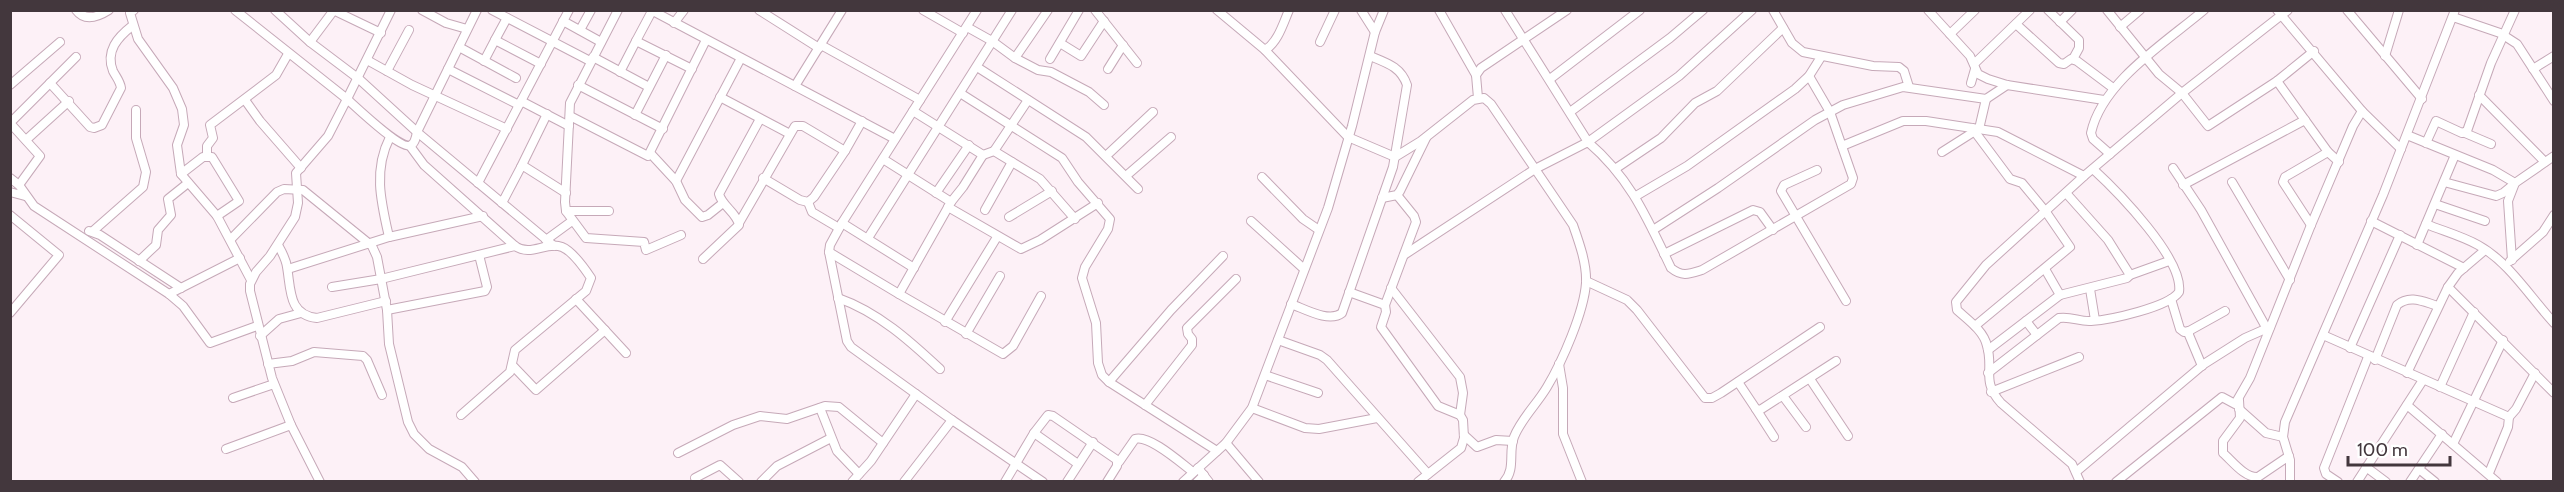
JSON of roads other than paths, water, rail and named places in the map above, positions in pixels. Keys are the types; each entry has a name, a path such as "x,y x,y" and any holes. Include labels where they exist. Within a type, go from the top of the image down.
{"street":[{"path":"76,10 86,18 109,10"},
{"path":"235,10 390,136 410,146 424,165 515,246 525,251 554,246"},
{"path":"275,10 546,240 554,246 567,250 591,278 586,291 515,350 513,366 502,380 461,415"},
{"path":"251,280 278,245 295,217 297,188 295,178 328,136 359,79 391,10"},
{"path":"422,10 446,23 467,29"},
{"path":"410,146 414,143 417,132 477,10"},
{"path":"492,10 553,42 649,87"},
{"path":"478,183 569,10"},
{"path":"580,30 591,10"},
{"path":"618,10 570,103 566,211 582,236 591,240 644,242 646,250 681,235"},
{"path":"674,23 684,10"},
{"path":"759,10 920,100"},
{"path":"795,86 842,10"},
{"path":"923,10 992,41 1015,58 1038,70 1051,72 1089,92 1104,105"},
{"path":"978,10 841,226 830,245 829,252 851,347 1043,482"},
{"path":"868,238 1012,10"},
{"path":"1050,59 1079,10"},
{"path":"1095,10 1137,63"},
{"path":"1217,10 1265,50 1348,138 1395,157"},
{"path":"1265,50 1277,36 1289,10"},
{"path":"1320,42 1335,10"},
{"path":"1361,10 1375,32"},
{"path":"1183,482 1226,443 1252,408 1337,180 1375,32 1384,10"},
{"path":"1438,10 1476,75 1478,98"},
{"path":"1505,10 1526,40 1588,142 1615,169 1636,196 1671,268 1687,275 1702,270 1773,231 1851,184 1853,178 1830,111 1809,76"},
{"path":"1476,75 1481,68 1526,40 1567,10"},
{"path":"1550,79 1640,10"},
{"path":"1570,112 1670,38 1702,10"},
{"path":"1404,255 1535,169 1588,142 1679,76 1752,10"},
{"path":"1773,10 1792,43 1803,52 1873,66 1899,67 1904,71 1909,87"},
{"path":"1928,10 1970,56 1974,67 1988,79 2007,86 2103,100"},
{"path":"1950,34 1975,10"},
{"path":"1971,83 1974,67 2030,10"},
{"path":"2016,24 2059,63 2064,64 2073,59 2080,44 2048,10"},
{"path":"2060,22 2072,10"},
{"path":"2107,10 2159,74 2182,93 2208,126 2277,81 2314,51"},
{"path":"2120,27 2140,10"},
{"path":"2110,154 2093,139 2091,134 2103,100 2113,88 2204,10"},
{"path":"2347,10 2422,99"},
{"path":"2385,56 2399,10"},
{"path":"2464,133 2516,10"},
{"path":"131,11 132,26 138,39 173,88 182,109 184,125 177,145 182,174 217,216 251,280 250,291 257,326 274,384 291,425 320,482"},
{"path":"310,42 334,11 381,33"},
{"path":"620,72 651,11 895,139"},
{"path":"1015,58 1047,11"},
{"path":"2080,482 2072,464 1991,392 1987,344 1975,326 1956,308 1958,298 1986,265 2084,176 2283,12 2362,111 2401,149"},
{"path":"2290,482 2289,456 2283,436 2285,422 2408,135 2454,14 2505,36 2517,44 2553,101"},
{"path":"484,61 507,18"},
{"path":"563,21 601,42"},
{"path":"1060,44 1080,56 1104,21"},
{"path":"50,83 90,127 99,127 105,123 121,88 111,64 112,48 118,37 132,26"},
{"path":"1615,169 1661,138 1695,103 1717,91 1783,28"},
{"path":"387,71 408,30"},
{"path":"495,40 541,64"},
{"path":"651,154 706,40"},
{"path":"636,41 692,69"},
{"path":"10,85 60,42"},
{"path":"1108,69 1122,45"},
{"path":"459,46 516,78"},
{"path":"207,156 207,146 213,138 209,126 276,75 288,54"},
{"path":"635,115 666,55"},
{"path":"1291,304 1330,317 1337,317 1342,313 1382,198 1395,157 1407,85 1404,75 1397,68 1370,56"},
{"path":"2533,69 2553,56"},
{"path":"19,185 39,156 10,123 76,57"},
{"path":"1636,196 1687,166 1795,89 1809,76 1821,57"},
{"path":"676,181 741,58"},
{"path":"2073,59 2113,88"},
{"path":"367,60 507,129"},
{"path":"977,67 1086,137 1138,189"},
{"path":"448,69 547,114 568,126"},
{"path":"2277,81 2328,152 2339,162"},
{"path":"578,85 663,129"},
{"path":"1653,230 1830,111 1858,100 1909,87 1968,99 1986,99 2007,86"},
{"path":"960,93 1062,158 1078,182 1110,219 1110,225 1084,267 1082,278 1096,323 1098,363 1102,375 1109,382 1217,451"},
{"path":"2479,95 2545,162"},
{"path":"720,98 790,134"},
{"path":"1395,157 1427,137 1478,98 1484,98 1491,104 1573,225 1579,242 1587,282 1566,349 1513,441 1511,468 1506,481"},
{"path":"1942,152 1975,129 1986,99"},
{"path":"245,100 301,168"},
{"path":"899,294 950,205 983,154 994,151 1028,100"},
{"path":"26,140 69,102"},
{"path":"79,235 93,231 143,187 146,172 136,138 136,110"},
{"path":"913,111 983,154"},
{"path":"2116,482 2222,397 2226,397 2235,404 2290,280 2353,126 2362,111"},
{"path":"1106,156 1153,112"},
{"path":"502,203 547,114"},
{"path":"570,116 643,155 651,154"},
{"path":"740,223 723,203 719,194 760,119"},
{"path":"1842,146 1911,119 2008,136 2084,176"},
{"path":"2183,185 2305,120"},
{"path":"763,178 800,200 808,202 814,198 862,121"},
{"path":"2426,143 2436,121 2491,144"},
{"path":"703,259 736,229 763,178 795,126 803,126 845,151"},
{"path":"1975,129 2010,179 2022,183 2070,247 1975,326"},
{"path":"2408,135 2493,170 2515,183"},
{"path":"388,237 381,200 379,168 383,150 390,136"},
{"path":"1126,176 1171,137"},
{"path":"1382,198 1397,195 1427,137"},
{"path":"936,193 969,145"},
{"path":"994,151 1040,179 1075,219"},
{"path":"2311,225 2283,182 2285,177 2328,152"},
{"path":"651,154 676,181 685,200 702,217 708,216 723,203"},
{"path":"2417,245 2455,155"},
{"path":"182,174 207,156"},
{"path":"207,156 212,157 239,199 237,204 217,216"},
{"path":"2444,182 2496,196 2504,193 2553,156"},
{"path":"883,159 936,193 997,237 1021,249 1040,240 1098,203"},
{"path":"985,210 1012,162"},
{"path":"521,167 525,167 566,193"},
{"path":"2173,168 2201,210 2269,328"},
{"path":"1817,170 1782,188 1781,191 1846,301"},
{"path":"1988,373 2059,318 2095,321 2130,314 2177,295 2180,287 2179,280 2152,235 2121,195 2093,170"},
{"path":"1262,177 1303,219 1319,230"},
{"path":"10,178 19,185 34,206 170,294 183,306 210,343 257,326"},
{"path":"2232,182 2290,280"},
{"path":"139,261 156,245 158,230 171,215 168,200 188,183"},
{"path":"2512,260 2508,201 2515,183"},
{"path":"231,239 277,192 297,188 303,189 370,243 377,257 386,306 389,344 408,422 414,434 429,449 462,466 475,482"},
{"path":"1009,217 1052,191"},
{"path":"11,192 25,196"},
{"path":"2066,193 2108,240 2130,275"},
{"path":"1397,195 1414,216 1416,222 1385,305 1386,312 1381,327 1438,406 1460,415 1463,420 1464,435 1461,448 1418,482"},
{"path":"808,202 812,212 868,238 914,268"},
{"path":"2434,204 2485,221"},
{"path":"1664,254 1753,210 1760,212 1773,231"},
{"path":"566,211 609,211"},
{"path":"10,215 59,255 10,313"},
{"path":"2505,267 2542,232 2553,215"},
{"path":"288,269 388,237 483,216"},
{"path":"546,240 572,221"},
{"path":"1251,221 1304,269"},
{"path":"2371,221 2464,268"},
{"path":"2426,224 2485,250 2505,267 2553,320"},
{"path":"93,231 181,288"},
{"path":"2350,348 2400,235"},
{"path":"945,322 997,237"},
{"path":"278,245 288,269 292,302 301,313"},
{"path":"332,287 381,279 515,246"},
{"path":"2407,373 2448,287 2464,268 2485,250"},
{"path":"829,252 1002,354 1008,352 1041,296"},
{"path":"260,336 279,319 301,313 317,318 485,291 487,287 479,255"},
{"path":"1109,382 1171,309 1223,256"},
{"path":"170,294 240,258"},
{"path":"1988,350 2060,295 2127,278 2169,261"},
{"path":"2045,269 2060,295"},
{"path":"966,334 1000,276"},
{"path":"1145,405 1192,345 1187,328 1236,279"},
{"path":"1587,282 1627,300 1705,398 1712,398 1738,382 1820,327"},
{"path":"2448,287 2553,393"},
{"path":"1391,288 1460,377 1463,393 1460,415"},
{"path":"2090,289 2095,321"},
{"path":"1349,292 1385,305"},
{"path":"838,298 863,308 899,333 940,369"},
{"path":"2338,482 2326,474 2324,468 2397,305 2403,300 2412,298 2438,306"},
{"path":"576,299 626,353"},
{"path":"2171,299 2180,329 2184,332 2225,311"},
{"path":"2440,387 2474,312"},
{"path":"2026,321 2037,335"},
{"path":"2076,472 2202,366 2246,338 2269,328"},
{"path":"513,366 536,390 605,330"},
{"path":"2189,331 2202,366"},
{"path":"2323,335 2509,417"},
{"path":"1278,340 1320,355 1327,360 1428,474"},
{"path":"2453,444 2503,340"},
{"path":"268,364 292,361 314,352 363,356 367,360 382,395"},
{"path":"1991,392 2079,357"},
{"path":"1756,409 1765,408 1836,362"},
{"path":"1558,364 1563,388 1563,434 1582,482"},
{"path":"2489,473 2508,428 2509,417 2517,409 2535,373"},
{"path":"1265,375 1318,393"},
{"path":"1810,379 1848,436"},
{"path":"2357,482 2423,380"},
{"path":"1738,382 1774,437"},
{"path":"233,398 274,384"},
{"path":"852,482 883,443 916,394"},
{"path":"1783,396 1806,428"},
{"path":"2240,396 2238,408 2240,418 2223,441 2223,453 2248,476 2254,478 2289,456"},
{"path":"678,453 746,420 760,416 787,419 831,405 839,407 883,443"},
{"path":"2407,405 2497,482"},
{"path":"820,408 831,438 842,456 859,474"},
{"path":"1252,408 1305,428 1319,429 1377,418"},
{"path":"2238,408 2266,433 2283,436"},
{"path":"1005,482 1034,433 1048,415 1093,442 1119,462"},
{"path":"904,482 952,420"},
{"path":"226,449 291,425"},
{"path":"1034,433 1078,464"},
{"path":"2410,482 2442,434"},
{"path":"1464,435 1477,447 1496,440 1513,441"},
{"path":"761,482 777,466 831,438"},
{"path":"1107,482 1135,439 1142,438 1207,478"},
{"path":"1067,482 1093,442"},
{"path":"1226,443 1259,482"},
{"path":"695,478 717,464 739,482"},
{"path":"2366,467 2385,482"},
{"path":"2419,469 2435,482"},
{"path":"1197,482 1207,478"}]}
